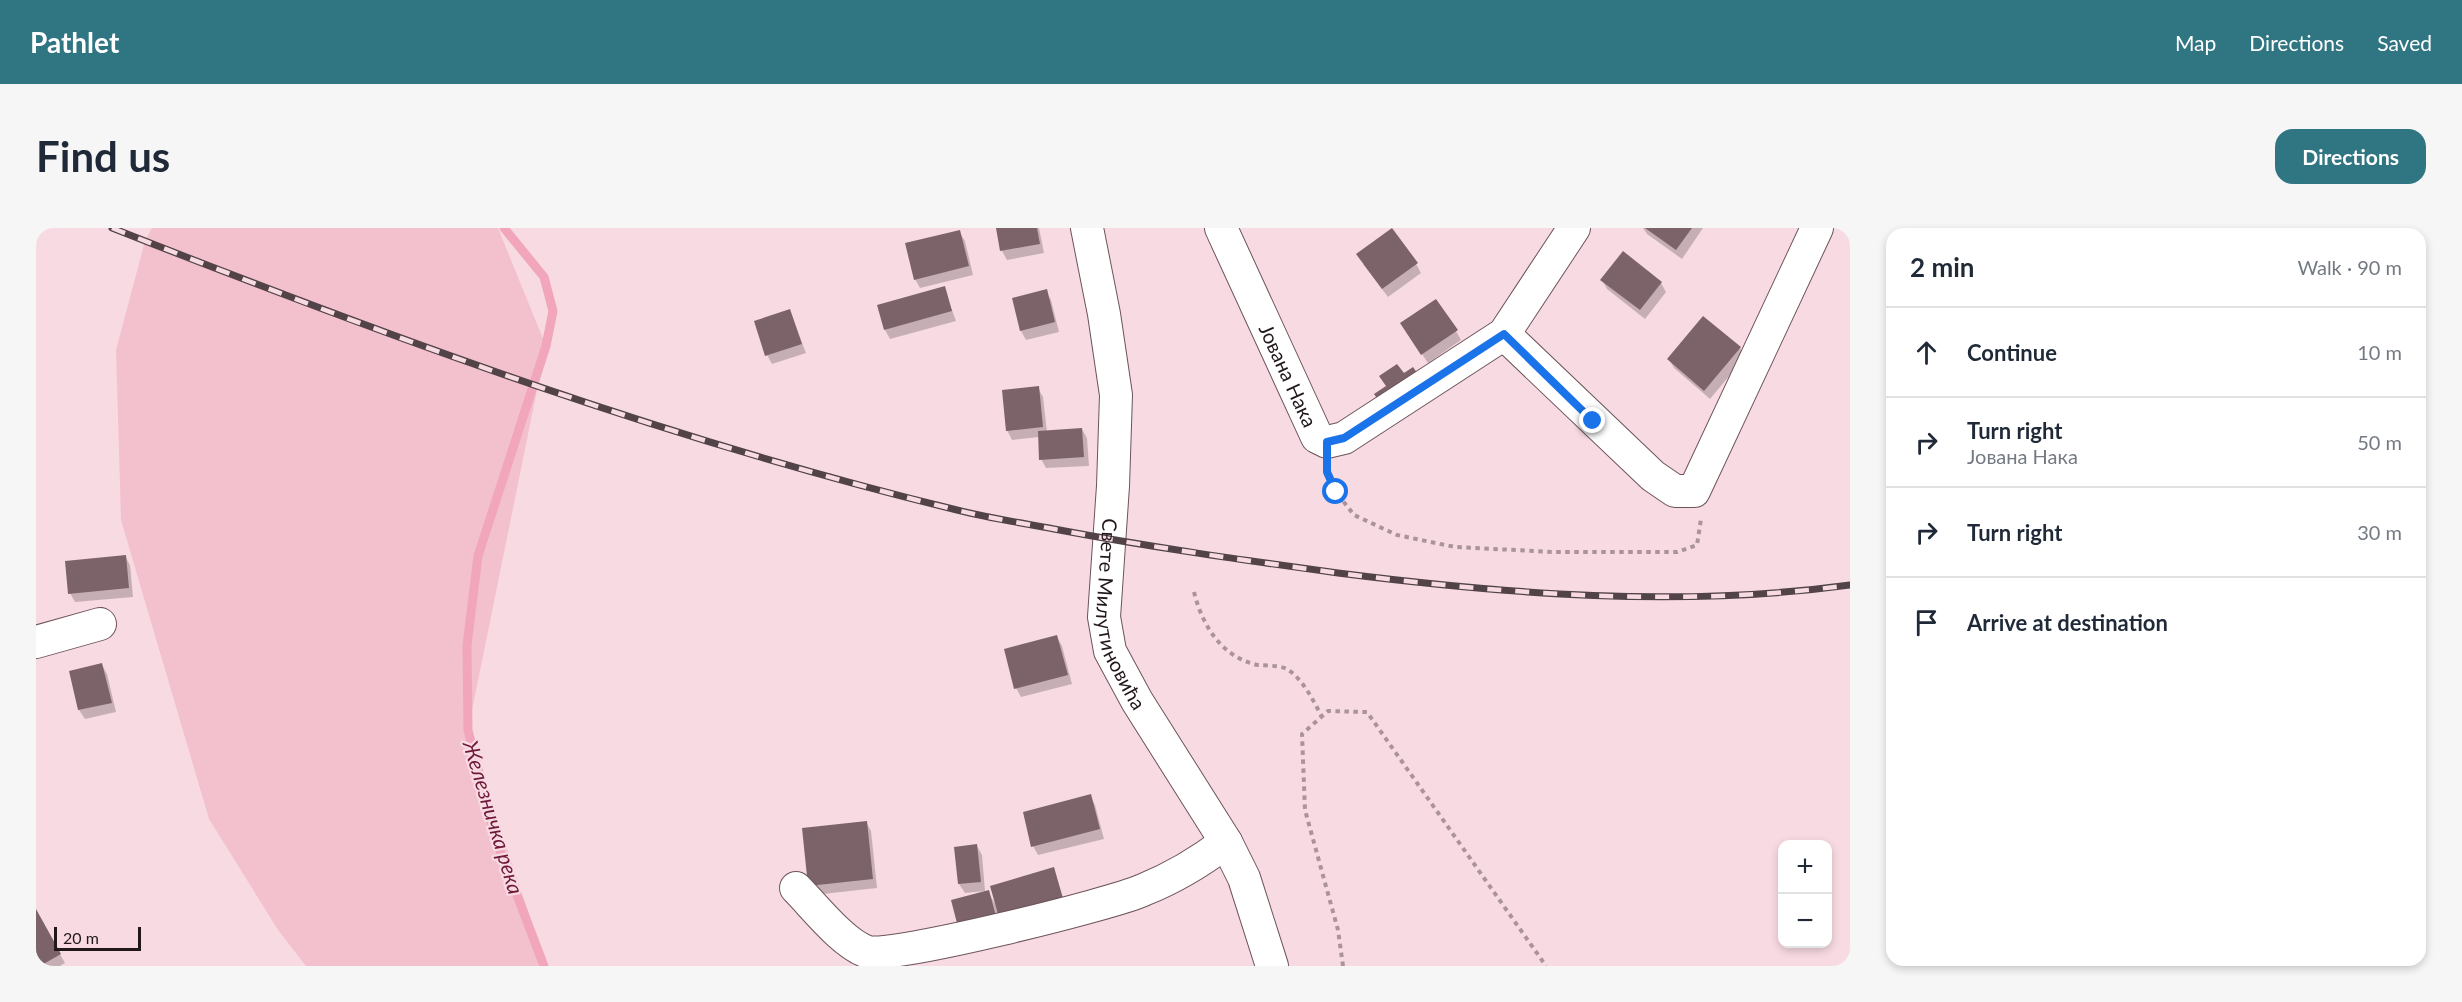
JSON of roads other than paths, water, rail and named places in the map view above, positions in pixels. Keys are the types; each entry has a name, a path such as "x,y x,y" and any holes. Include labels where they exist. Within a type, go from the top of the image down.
{"street":[{"name":"Свете Милутиновића","path":"1087,228 1104,314 1116,395 1113,486 1104,617 1110,651 1137,701 1226,842 1244,878 1272,966"},
{"name":"Јована Нака","path":"1221,228 1317,437 1327,442 1344,438 1504,334 1574,228"},
{"path":"1504,334 1653,476 1675,491 1694,491 1817,228"},
{"path":"36,642 100,624"},
{"path":"796,888 849,941 868,952 892,952 1024,923 1141,891 1197,864 1226,842"}],"waterway":[{"name":"Железничка река","path":"504,228 544,277 553,311 546,346 478,556 467,645 468,730 496,840 544,966"}],"railway":[{"path":"112,228 320,308 530,384 742,452 981,516 1231,558 1465,587 1594,596 1658,597 1722,596 1850,585"}]}
